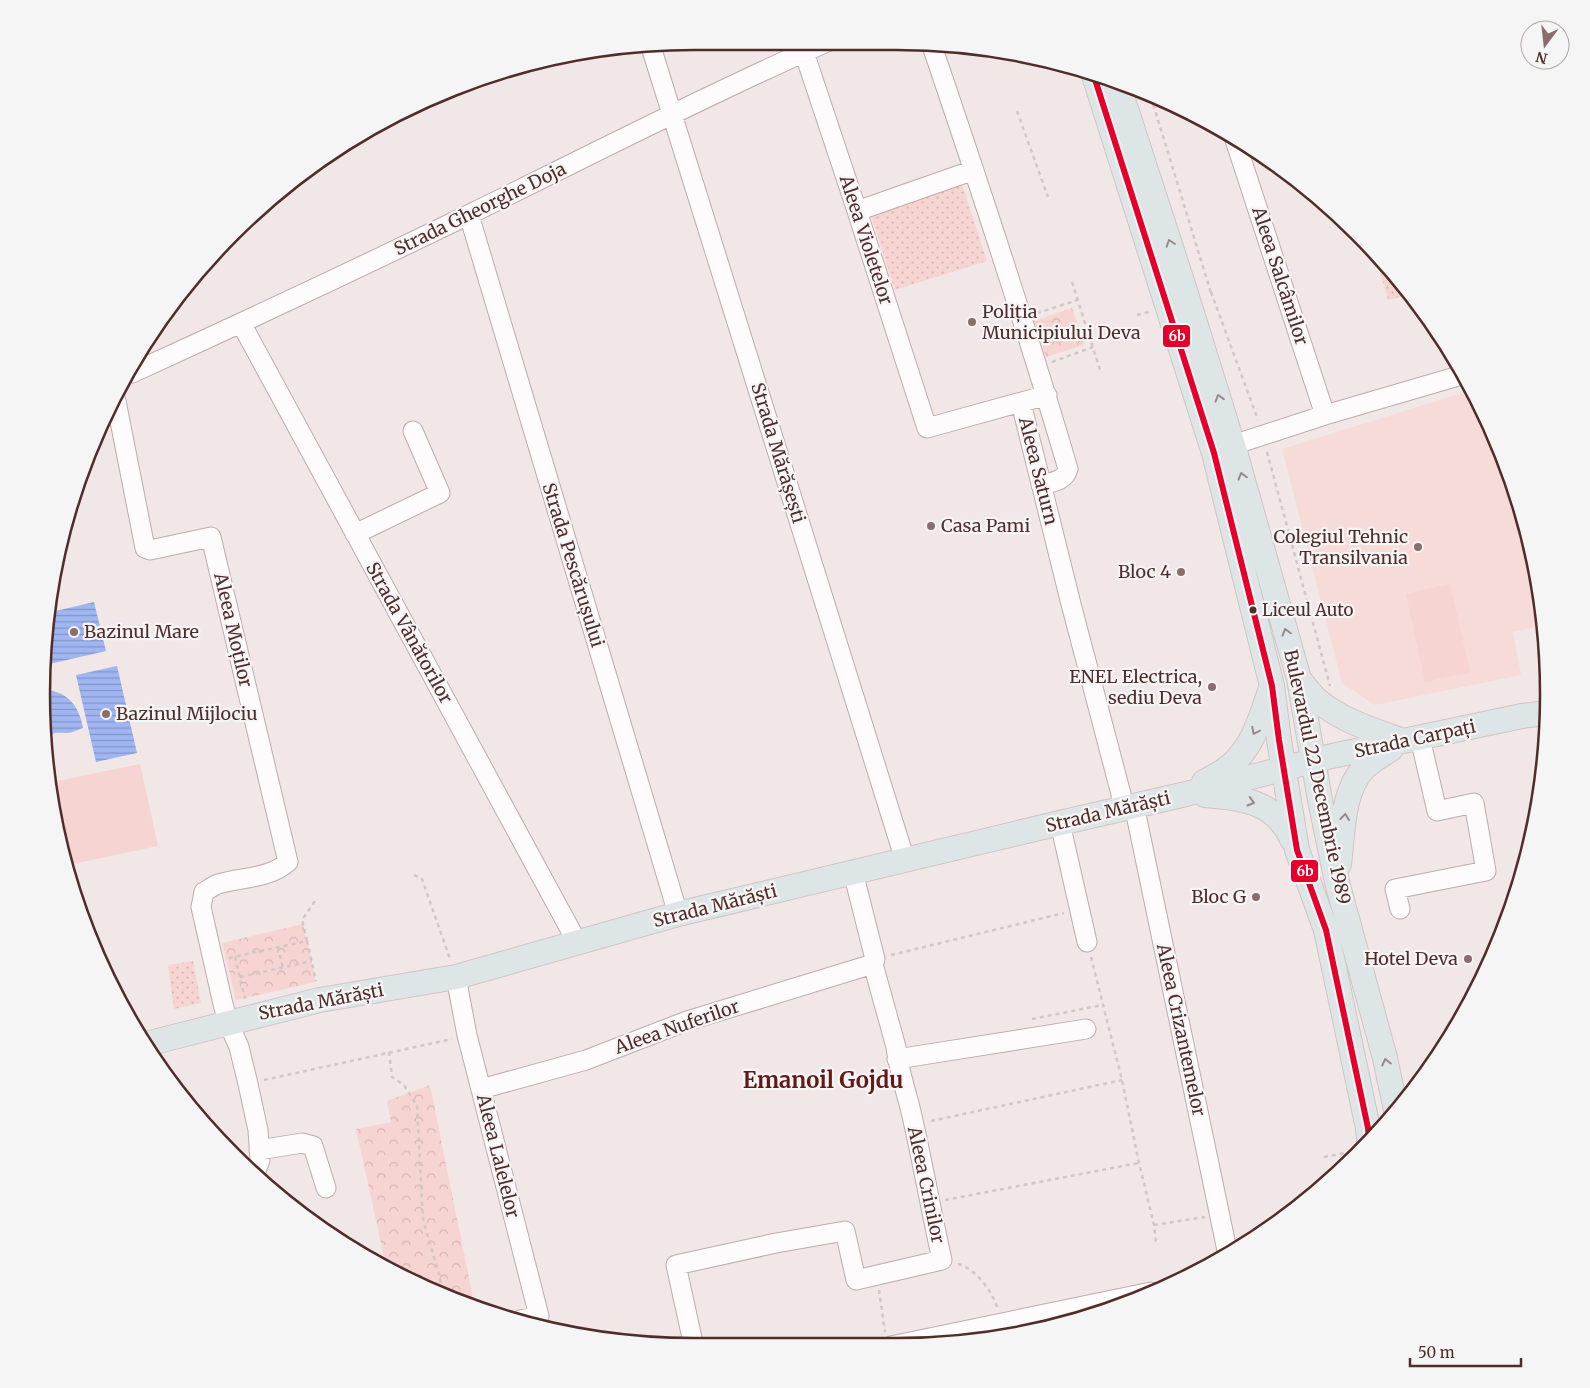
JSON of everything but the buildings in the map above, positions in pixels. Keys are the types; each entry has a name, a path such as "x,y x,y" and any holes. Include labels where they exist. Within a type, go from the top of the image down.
{"main road":[{"name":"Bulevardul 22 Decembrie 1989","path":"1095,82 1214,453 1272,686 1297,850 1326,930 1368,1131"},
{"name":"Bulevardul 22 Decembrie 1989","path":"1120,91 1233,445 1299,679 1320,800 1337,882 1385,1058 1394,1102"},
{"path":"1299,679 1315,699 1336,714 1356,724 1412,740"},
{"path":"1186,794 1231,765 1243,751 1256,732 1272,686"},
{"name":"Strada Carpați","path":"1284,768 1522,716 1540,714"},
{"path":"1337,882 1347,800 1354,782 1364,767 1412,740"},
{"name":"Strada Mărăști","path":"153,1042 238,1019 320,1000 456,977 678,914 1186,794 1284,768"},
{"path":"1186,794 1235,797 1261,805 1282,822 1297,850"}],"street":[{"name":"Strada Mărășești","path":"652,51 905,860"},
{"name":"Strada Gheorghe Doja","path":"137,371 468,215 672,114 793,51"},
{"name":"Aleea Violetelor","path":"793,51 857,211 927,428 1021,403"},
{"name":"Aleea Saturn","path":"934,51 1047,395 1021,403 1121,794 1128,807"},
{"name":"Aleea Salcâmilor","path":"1238,149 1326,415"},
{"path":"857,211 974,170"},
{"name":"Strada Pescărușului","path":"468,215 678,914"},
{"name":"Strada Vânătorilor","path":"241,323 577,942"},
{"path":"1233,445 1456,377"},
{"path":"1041,485 1058,480 1066,475 1068,469 1047,395"},
{"name":"Aleea Moților","path":"117,407 145,548 150,550 211,538 288,862 282,868 271,873 216,885 204,892 201,907 213,961 238,1019 239,1047 258,1130 260,1160 257,1167"},
{"path":"355,534 440,494 414,431"},
{"path":"1400,909 1395,889 1486,871 1474,803 1437,811 1412,740"},
{"name":"Aleea Crizantemelor","path":"1128,807 1221,1215 1227,1247"},
{"path":"1060,823 1087,942"},
{"name":"Aleea Crinilor","path":"692,1338 676,1265 776,1243 845,1231 856,1280 942,1260 914,1124 853,872"},
{"name":"Aleea Nuferilor","path":"481,1089 586,1060 687,1021 874,962"},
{"name":"Aleea Lalelelor","path":"456,977 467,1035 539,1316 533,1317"},
{"path":"897,1059 1086,1029"},
{"path":"259,1150 302,1143 313,1146 326,1188"},
{"path":"908,1338 1078,1312"}],"path":[{"path":"1155,104 1211,292 1263,435 1331,689"},
{"path":"1017,111 1048,197"},
{"path":"1072,282 1101,373"},
{"path":"1206,294 1211,292"},
{"path":"1022,318 1078,300"},
{"path":"1038,367 1093,347"},
{"path":"414,875 422,879 456,977"},
{"path":"317,898 302,920 320,1000"},
{"path":"874,962 1081,909"},
{"path":"213,961 307,941"},
{"path":"1087,942 1122,1080 1154,1225 1156,1243"},
{"path":"278,947 283,968"},
{"path":"235,957 240,977 238,1019"},
{"path":"240,977 312,961"},
{"path":"248,1084 467,1035"},
{"path":"389,1052 392,1077 404,1085 417,1106 424,1220 441,1286"},
{"path":"914,1124 1122,1080"},
{"path":"1324,1157 1348,1152"},
{"path":"929,1203 1139,1163"},
{"path":"1154,1225 1221,1215"},
{"path":"942,1260 965,1266 980,1279 995,1300 1002,1322"},
{"path":"876,1275 887,1338"}],"shaded area":[{"name":"Colegiul Tehnic Transilvania","path":"1465,392 1491,448 1506,487 1528,568 1536,627 1513,632 1521,675 1375,705 1342,683 1282,449"}],"green space":[{"path":"961,181 987,261 895,290 869,210"},
{"path":"1379,268 1402,296 1388,300"},
{"path":"1072,308 1084,345 1046,357 1034,321"},
{"path":"1450,584 1470,672 1425,682 1406,594"},
{"path":"140,764 158,846 73,864 62,820 56,781"},
{"path":"303,924 316,982 236,1000 222,943"},
{"path":"193,961 201,1003 174,1009 168,965"},
{"path":"430,1085 472,1298 409,1272 384,1259 356,1129 391,1122 387,1101"}],"water":[{"name":"Bazinul Mare","path":"94,602 106,651 51,664 56,611"},
{"name":"Bazinul Mijlociu","path":"117,666 137,753 96,762 76,675"},
{"path":"50,691 60,693 71,701 79,713 83,728 70,732 54,733 51,735"}],"transit line":[{"name":"6b","path":"1096,82 1214,453 1272,686 1297,850 1326,930 1368,1131"}],"place":[{"name":"Poliția Municipiului Deva","path":"972,322"},
{"name":"Casa Pami","path":"931,526"},
{"name":"Colegiul Tehnic Transilvania","path":"1418,547"},
{"name":"Bloc 4","path":"1181,572"},
{"name":"Liceul Auto","path":"1253,610"},
{"name":"Bazinul Mare","path":"74,632"},
{"name":"ENEL Electrica, sediu Deva","path":"1212,687"},
{"name":"Bazinul Mijlociu","path":"106,714"},
{"name":"Bloc G","path":"1256,897"},
{"name":"Hotel Deva","path":"1468,959"}],"district":[{"name":"Emanoil Gojdu","path":"823,1080"}]}
